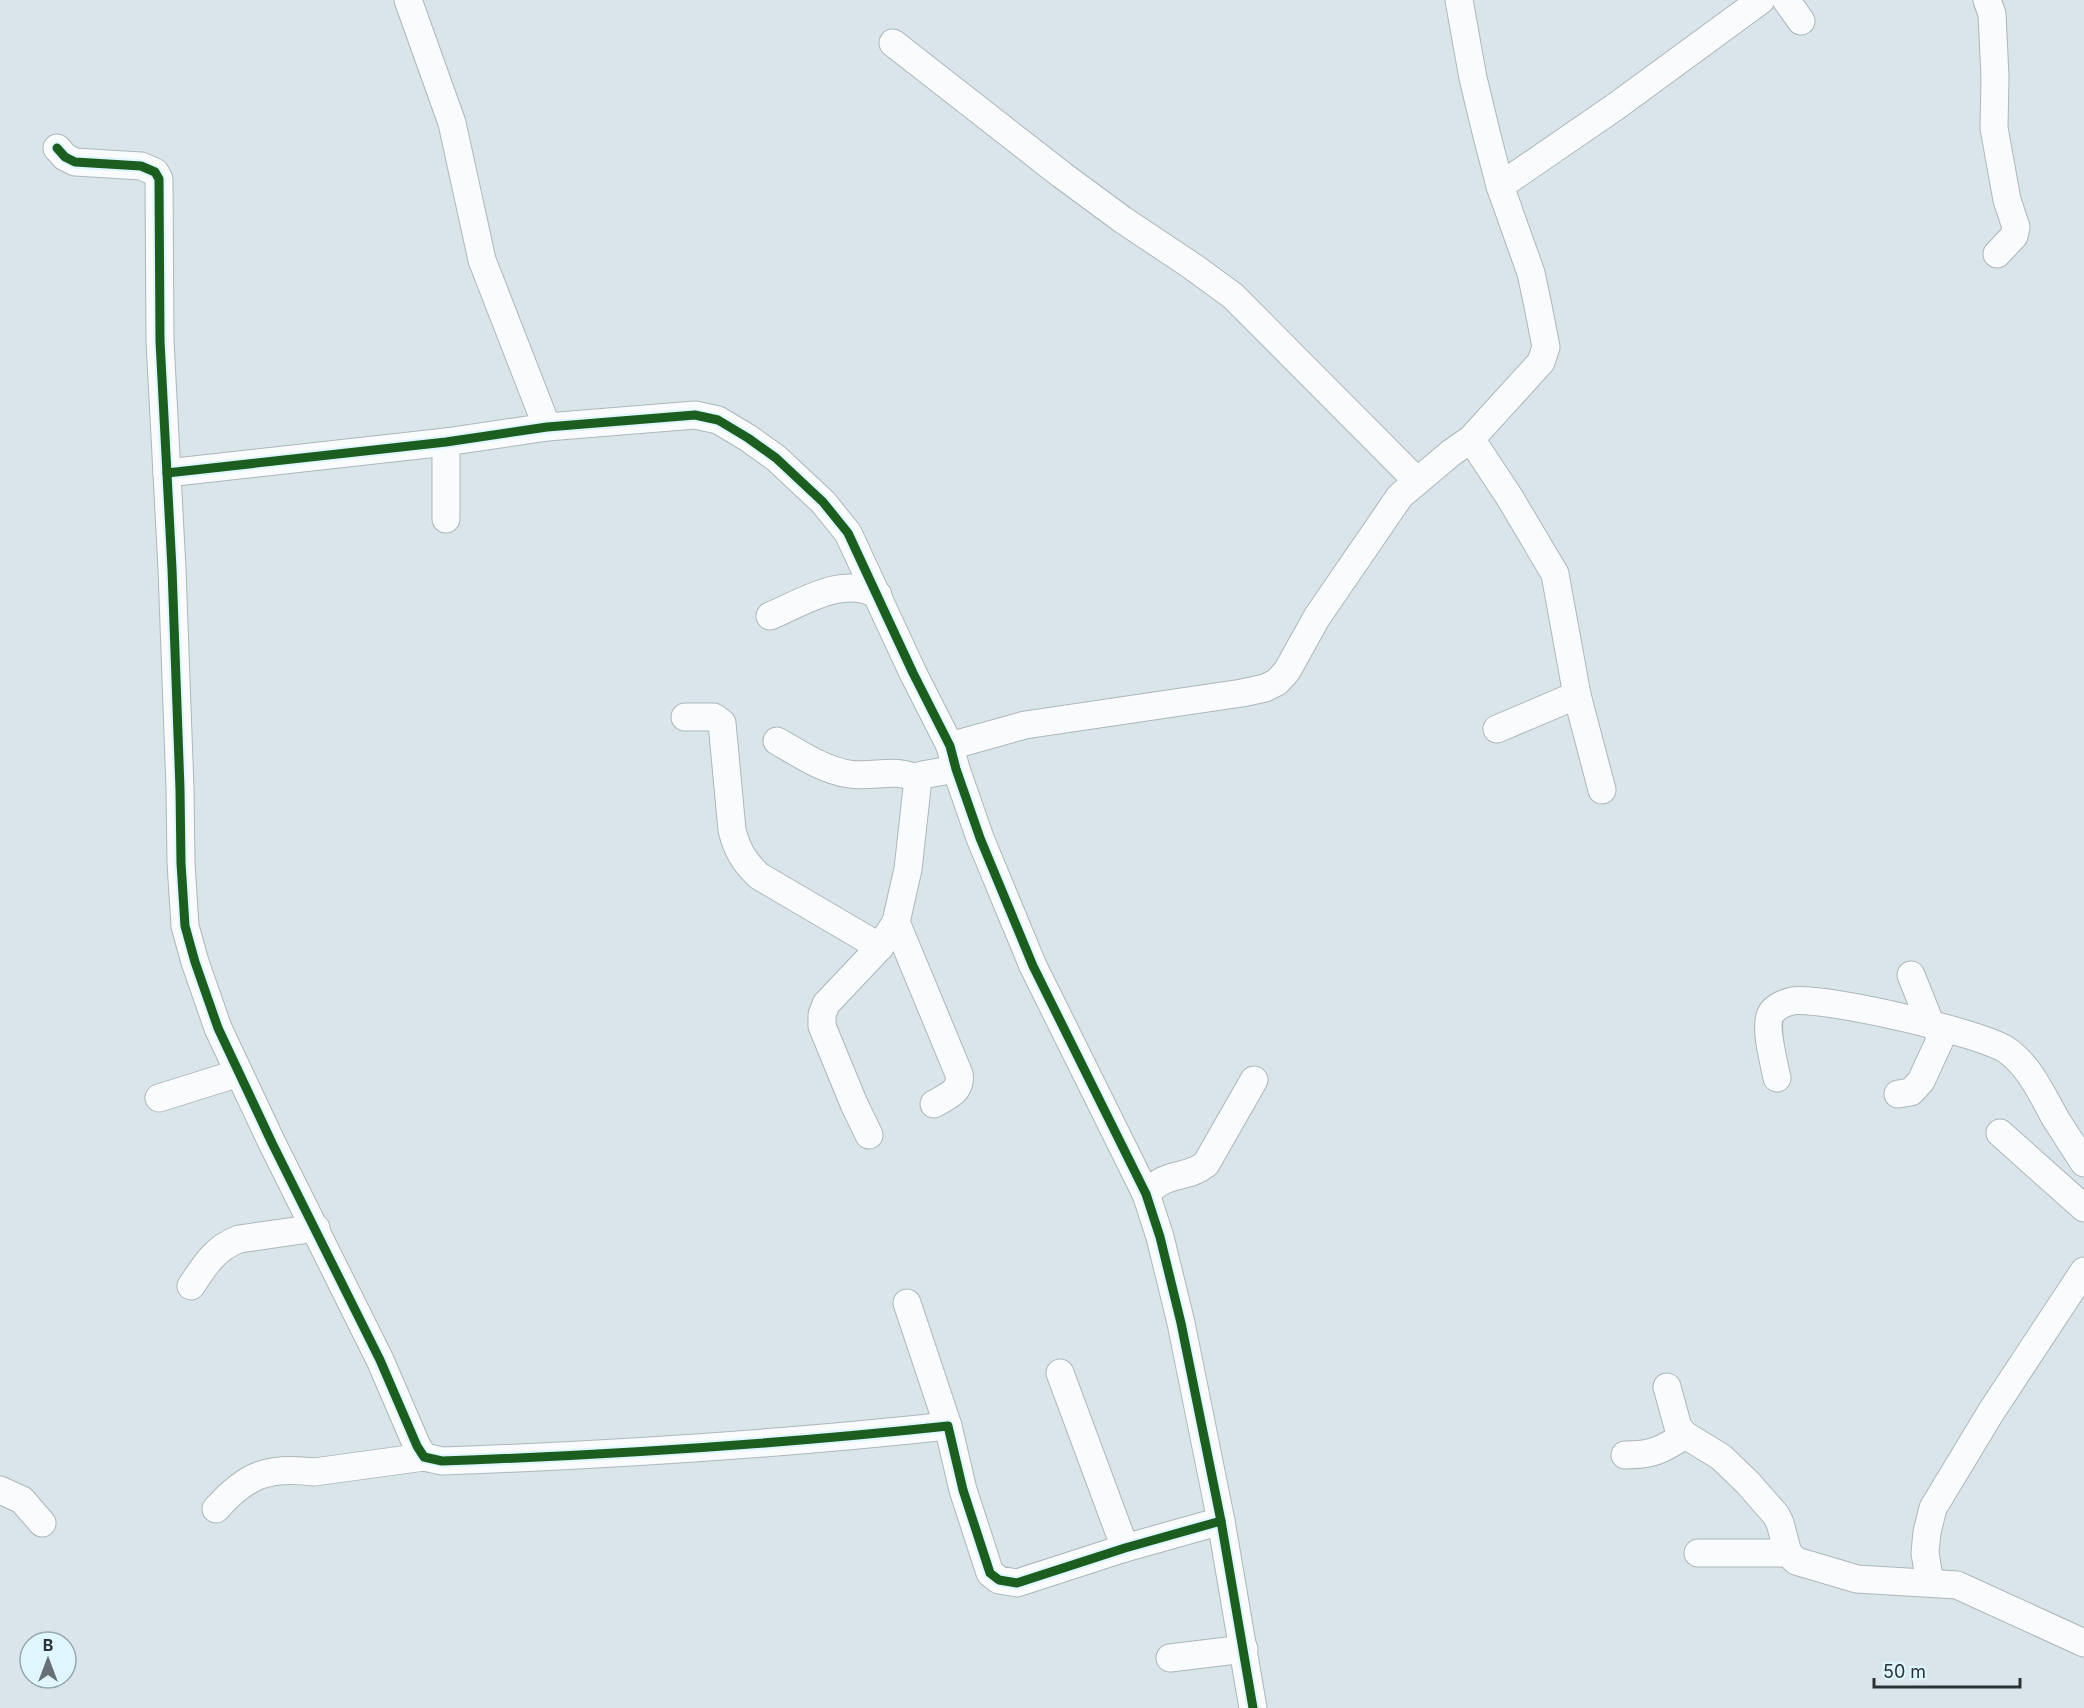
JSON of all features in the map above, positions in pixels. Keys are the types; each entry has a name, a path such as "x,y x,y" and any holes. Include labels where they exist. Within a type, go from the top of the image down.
{"street":[{"path":"408,0 452,123 482,260 548,427"},
{"path":"869,1135 822,1026 822,1015 826,1004 880,947 896,922 908,869 918,779 953,758 1026,725 1242,693 1265,688 1277,682 1287,671 1317,617 1400,496 1471,439 1533,374 1541,362 1546,347 1531,273 1500,186 1473,78 1459,0"},
{"path":"1500,186 1615,107 1761,0"},
{"path":"1987,0 1992,14 1995,77 1994,128 2007,200 2016,227 2014,236 1997,255"},
{"path":"893,42 1123,220 1233,296 1417,481"},
{"path":"57,148 65,157 75,162 141,166 155,172 159,179 160,341 185,926 218,1028 272,1143 380,1360 417,1446 424,1457"},
{"path":"167,473 446,442 548,427 695,415 718,420 748,438 776,458 823,502 848,533 878,595 953,758 980,838 1033,966 1146,1194 1160,1237 1181,1323 1221,1521 1253,1708"},
{"path":"1471,439 1510,498 1555,574 1578,695 1602,790"},
{"path":"446,442 446,519"},
{"path":"770,616 841,588 861,588 878,595"},
{"path":"1497,729 1578,695"},
{"path":"685,717 710,716 722,723 732,830 735,844 747,865 759,876 880,947"},
{"path":"777,741 834,771 864,776 898,772 918,779"},
{"path":"896,922 959,1074 960,1081 957,1089 934,1104"},
{"path":"1898,1094 1911,1092 1921,1081 1938,1027 1911,975"},
{"path":"1777,1078 1767,1021 1773,1011 1782,1004 1794,1001 1832,1004 1938,1027 1994,1043 2007,1050 2019,1061 2034,1081 2084,1163"},
{"path":"159,1098 239,1072"},
{"path":"1146,1194 1161,1180 1196,1170 1206,1164 1254,1080"},
{"path":"2000,1133 2084,1208"},
{"path":"191,1286 208,1259 227,1243 238,1239 316,1228"},
{"path":"1930,1582 1925,1553 1933,1508 1991,1412 2084,1271"},
{"path":"907,1304 948,1426 963,1490 990,1573 999,1580 1017,1582 1221,1521"},
{"path":"1060,1373 1125,1548"},
{"path":"1667,1387 1678,1427 1721,1457 1769,1507 1780,1523 1788,1553 1797,1561 1857,1579 1956,1585 2084,1643"},
{"path":"216,1509 241,1484 255,1476 274,1470 314,1472 424,1457 442,1461 560,1457 948,1426"},
{"path":"1625,1455 1648,1455 1669,1446 1685,1434"},
{"path":"0,1490 22,1500 42,1523"},
{"path":"1698,1553 1788,1553"},
{"path":"1170,1658 1244,1649"}],"cycle path":[{"path":"57,148 65,157 75,162 141,166 155,172 159,179 160,341 172,569 185,926 218,1028 272,1143 380,1360 417,1446 424,1457 442,1461 569,1456 759,1443 948,1426 963,1490 990,1573 999,1580 1017,1583 1125,1548 1221,1521"},
{"path":"167,473 446,442 547,427 695,415 718,420 748,438 776,458 823,502 848,533 913,673 950,746 980,838 1033,966 1146,1194 1160,1237 1181,1323 1221,1521 1253,1708"}]}
